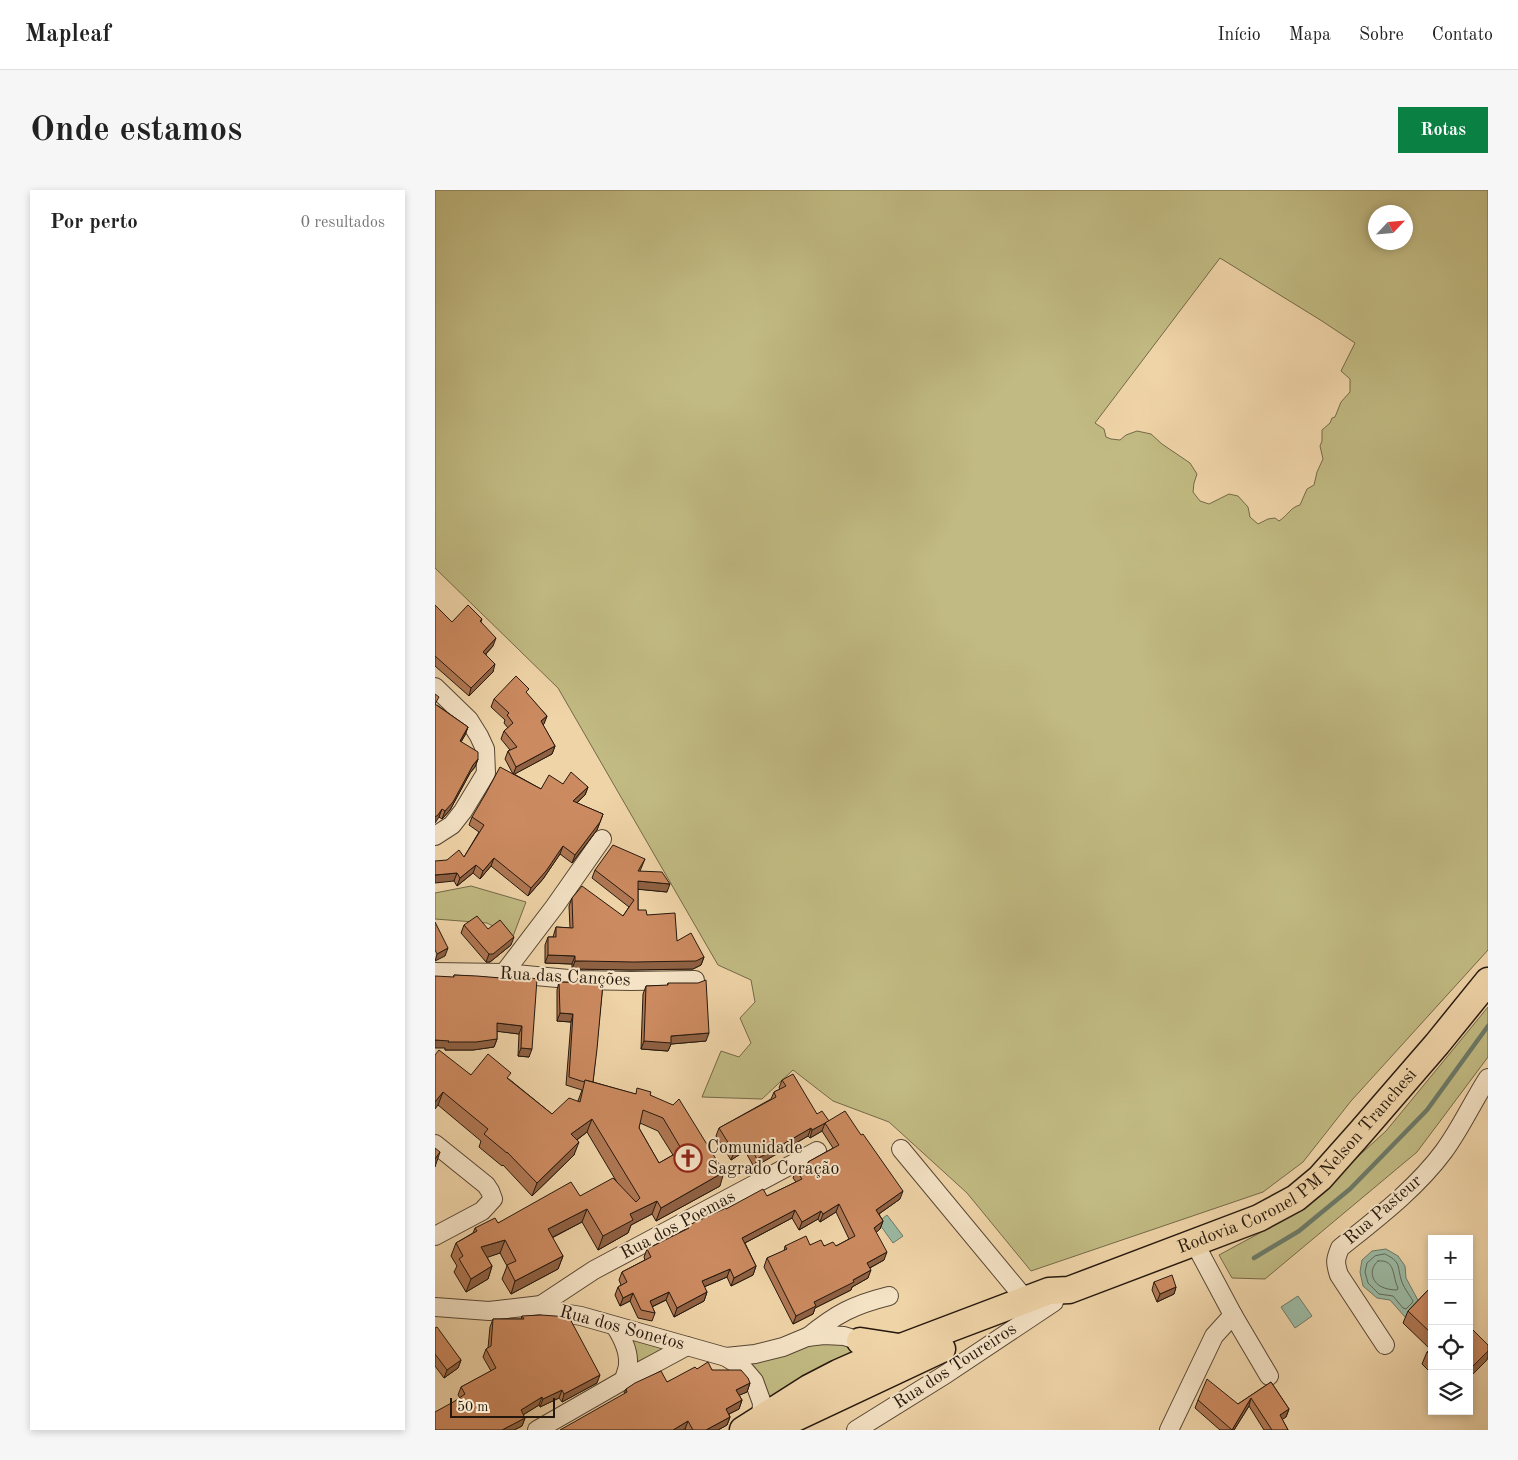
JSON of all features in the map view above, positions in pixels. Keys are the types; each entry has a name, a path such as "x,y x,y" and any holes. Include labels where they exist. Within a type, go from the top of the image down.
{"highway":[{"name":"Rodovia Coronel PM Nelson Tranchesi","path":"768,1425 1062,1296 1194,1242 1259,1218 1296,1198 1310,1187 1353,1140 1431,1051 1488,981"},
{"name":"Rodovia Coronel PM Nelson Tranchesi","path":"768,1425 809,1388 837,1373 866,1349 902,1347 1049,1292 1062,1296"}],"street":[{"path":"435,687 469,720 485,749 486,766 486,773 463,811 452,825 435,836"},
{"path":"504,972 555,906 602,839"},
{"name":"Rua das Canções","path":"435,972 504,972 579,980 695,980"},
{"name":"Rua Pasteur","path":"1385,1345 1339,1275 1335,1264 1337,1255 1340,1248 1400,1199 1432,1166 1452,1139 1488,1078"},
{"path":"435,1144 486,1185 491,1191 493,1199 482,1211 435,1236"},
{"path":"901,1149 1026,1300"},
{"name":"Rua dos Poemas","path":"541,1305 595,1270 817,1151"},
{"path":"1194,1242 1233,1315 1269,1376"},
{"name":"Rua dos Sonetos","path":"807,1337 843,1311 889,1296"},
{"name":"Rua dos Toureiros","path":"856,1430 946,1374 1062,1296"},
{"name":"Rua dos Sonetos","path":"435,1307 489,1311 541,1305 563,1313 581,1316 726,1357 755,1354 783,1347 807,1337 824,1334 845,1336 866,1349"},
{"path":"1169,1430 1215,1336 1233,1315"},
{"path":"615,1326 622,1338 626,1351 628,1364 624,1380"},
{"path":"537,1430 687,1346"},
{"path":"726,1357 742,1367 754,1382 768,1425"}],"shaded area":[{"path":"435,190 1488,190 1488,950 1351,1101 1303,1162 1263,1192 1031,1271 967,1193 889,1122 833,1101 793,1070 762,1099 702,1097 721,1051 739,1057 751,1043 740,1018 755,1002 751,980 718,965 558,688 435,568","holes":["1220,258 1355,343 1341,371 1350,379 1350,392 1341,402 1335,417 1322,430 1320,446 1323,459 1314,485 1307,489 1300,505 1279,521 1275,518 1258,524 1250,517 1248,507 1238,496 1229,494 1209,504 1200,501 1193,492 1197,474 1190,463 1151,434 1137,431 1126,435 1120,440 1111,439 1106,437 1104,429 1095,423"]},
{"path":"471,886 526,902 512,939 487,923 435,919 435,893"},
{"path":"1488,1007 1488,1057 1417,1152 1265,1279 1232,1278 1219,1255 1295,1214 1386,1131"},
{"path":"844,1336 872,1358 761,1419 742,1367 755,1354"},
{"path":"629,1339 665,1348 635,1363"}],"water":[{"path":"887,1215 903,1236 893,1243 878,1222"},
{"path":"1386,1249 1398,1256 1405,1266 1406,1278 1420,1304 1405,1317 1390,1300 1377,1298 1363,1286 1360,1272 1362,1260 1372,1251"},
{"path":"1298,1296 1312,1316 1295,1328 1281,1307"}],"building":[{"path":"435,605 452,622 468,605 482,619 480,621 496,638 483,652 495,664 471,688 435,656"},
{"path":"516,676 529,689 526,692 547,716 541,721 555,746 516,767 508,751 517,747 504,731 513,723 507,715 509,713 494,699"},
{"path":"435,694 439,697 435,704"},
{"path":"435,704 468,727 460,741 478,752 478,759 453,802 445,811 442,809 435,817"},
{"path":"500,767 541,789 549,775 563,784 571,772 588,787 573,801 603,814 600,822 575,855 563,846 546,871 531,888 494,858 483,871 476,865 460,878 457,873 435,875 435,861 447,860 459,850 464,857 484,825 472,817"},
{"path":"613,845 645,859 638,871 662,872 670,884 638,881 638,910 646,910 647,915 675,913 677,941 691,933 704,957 696,961 634,962 575,961 575,956 548,955 548,937 556,937 556,927 573,928 572,898 582,886 623,916 634,900 595,870"},
{"path":"477,916 488,929 500,920 514,937 493,954 489,954 464,925"},
{"path":"435,922 448,948 437,954 435,950"},
{"path":"454,975 525,980 525,977 537,979 532,1049 521,1048 522,1026 497,1023 497,1039 476,1042 435,1040 435,976 454,977"},
{"path":"706,980 709,1033 671,1036 671,1043 644,1041 646,986 668,985 668,983 698,983"},
{"path":"559,982 603,983 593,1082 585,1080 585,1082 569,1077 573,1014 560,1013"},
{"path":"439,1050 471,1075 488,1054 511,1073 507,1078 552,1114 569,1098 580,1102 585,1080 636,1094 637,1088 651,1092 650,1095 673,1105 679,1099 724,1172 661,1208 657,1201 630,1214 633,1220 603,1236 587,1209 548,1229 563,1256 515,1281 507,1265 516,1261 505,1240 481,1247 492,1266 471,1279 459,1259 463,1256 456,1243 477,1231 475,1228 495,1218 498,1223 571,1182 580,1196 613,1178 636,1202 640,1198 592,1119 571,1134 579,1142 537,1183 507,1152 484,1134 488,1129 443,1092 435,1102 435,1055","holes":["643,1110 663,1118 682,1150 659,1163 639,1128"]},
{"path":"793,1074 817,1114 822,1111 829,1121 812,1130 811,1128 757,1159 748,1143 734,1152 719,1128 776,1097 774,1092 786,1086 782,1080"},
{"path":"845,1111 903,1191 876,1210 883,1221 874,1228 887,1252 867,1263 871,1270 853,1280 854,1282 814,1302 816,1306 796,1316 767,1258 787,1249 785,1246 806,1236 810,1245 821,1240 824,1246 833,1242 836,1246 855,1236 839,1204 823,1214 821,1211 802,1222 795,1210 742,1238 756,1266 734,1278 730,1269 702,1281 707,1292 677,1308 669,1292 650,1301 655,1313 641,1310 633,1293 623,1298 618,1287 627,1282 622,1272 651,1257 647,1249 689,1228 687,1226 726,1209 763,1189 767,1196 802,1179 796,1170 839,1145 825,1123"},
{"path":"435,1148 440,1152 435,1159"},
{"path":"1172,1275 1176,1287 1160,1294 1154,1282"},
{"path":"1428,1290 1428,1330 1408,1311"},
{"path":"522,1316 569,1317 600,1375 564,1394 562,1390 543,1399 542,1397 521,1410 525,1418 502,1430 435,1430 435,1412 465,1394 461,1387 496,1368 486,1349 491,1346 493,1319 524,1319"},
{"path":"437,1327 461,1360 447,1370 435,1354 435,1328"},
{"path":"1473,1330 1488,1345 1488,1351 1473,1366"},
{"path":"708,1362 712,1370 741,1370 750,1383 736,1390 742,1400 726,1409 730,1417 706,1430 693,1430 688,1421 673,1430 560,1430 627,1392 626,1389 635,1383 661,1371 667,1382"},
{"path":"1207,1379 1238,1404 1271,1382 1289,1409 1280,1415 1288,1430 1272,1430 1251,1398 1232,1430 1198,1400"}],"waterway":[{"path":"1254,1258 1299,1231 1350,1189 1427,1110 1488,1026"}],"place":[{"name":"Comunidade Sagrado Coração","path":"688,1158"}]}
